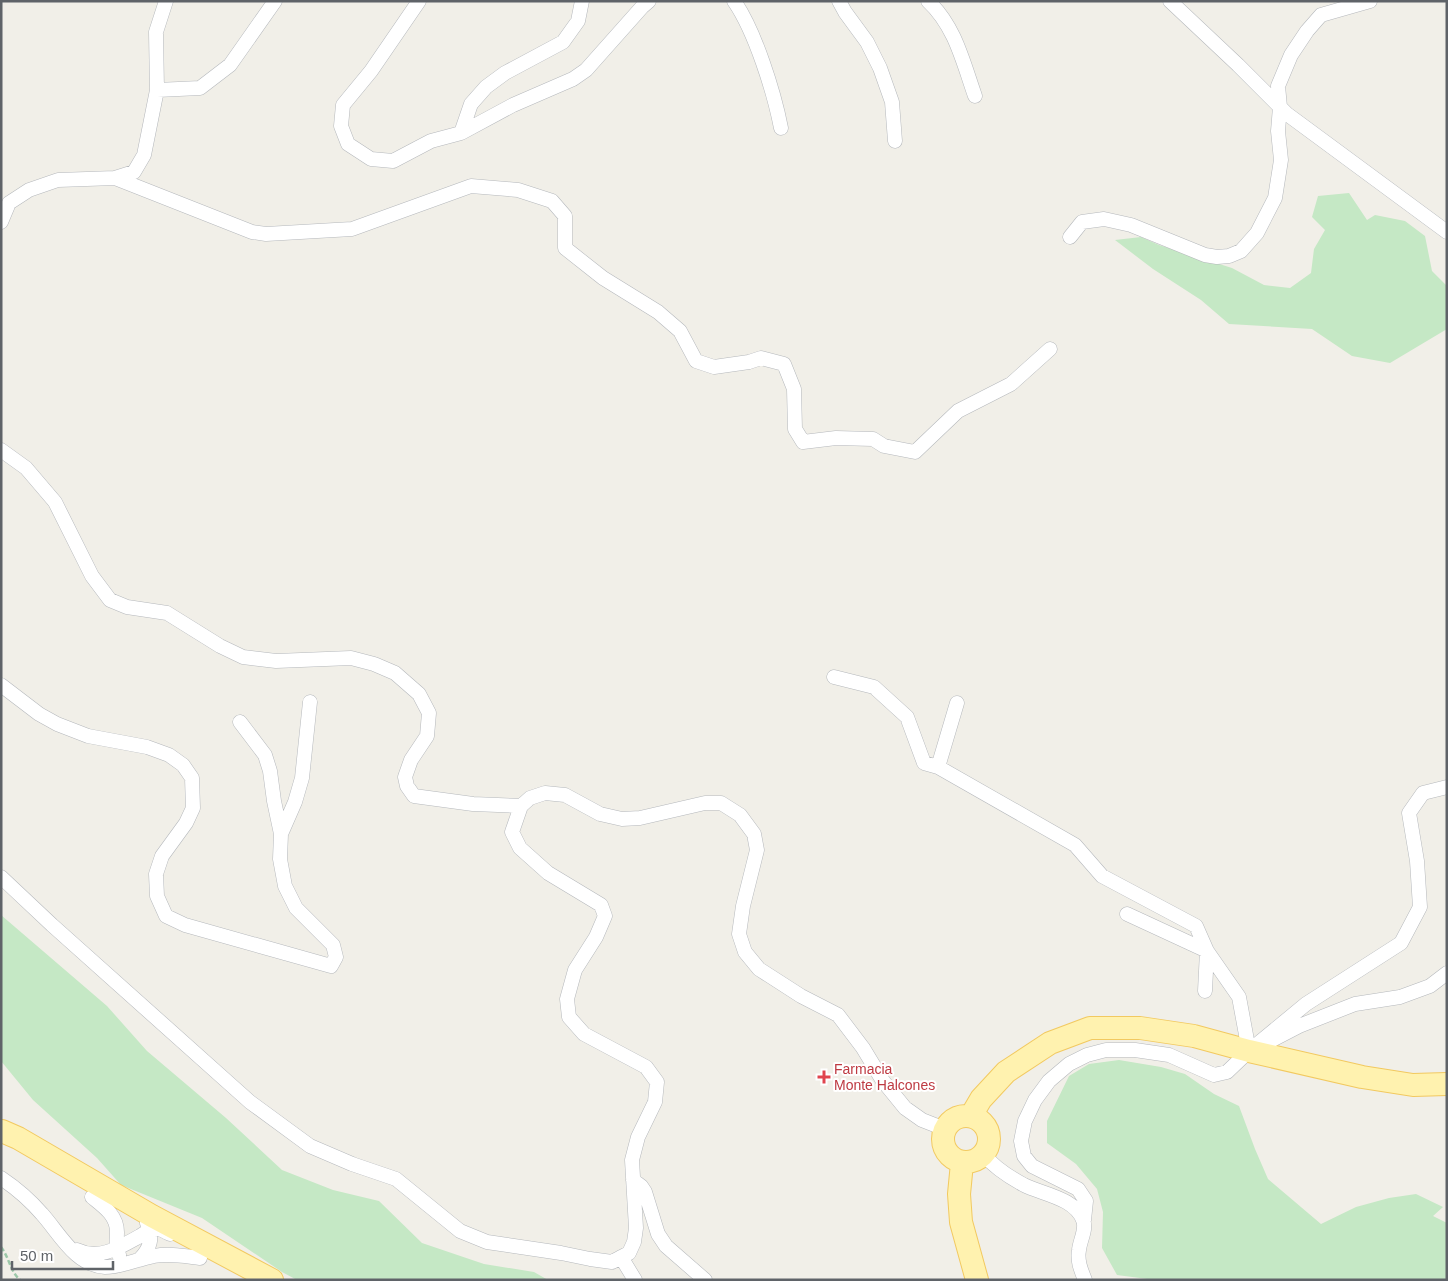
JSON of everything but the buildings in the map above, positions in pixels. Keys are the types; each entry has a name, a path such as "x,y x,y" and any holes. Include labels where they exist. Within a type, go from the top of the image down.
{"main road":[{"path":"971,1116 981,1099 1006,1072 1050,1044 1090,1028 1149,1029 1194,1036 1249,1051 1404,1084 1447,1084"},
{"path":"971,1116 985,1124 989,1131 990,1140 984,1155 970,1163 962,1162 950,1156 945,1150 943,1136 945,1129 955,1118 971,1116"},
{"path":"2,1131 15,1145 245,1273"},
{"path":"962,1162 961,1222 977,1280"},
{"path":"100,1194 150,1230 200,1258 272,1280"}],"street":[{"path":"1,222 10,203 29,190 58,180 115,178 134,172 144,155 157,90 156,32 166,1"},
{"path":"157,90 200,88 230,65 275,1"},
{"path":"419,1 372,70 343,105 341,126 348,144 371,159 393,161 431,141 460,133 513,105 567,82 586,70 649,1"},
{"path":"460,133 471,104 486,87 505,73 563,42 578,21 582,1"},
{"path":"734,1 742,12 760,57 777,108 781,128"},
{"path":"839,1 844,12 867,42 880,68 892,102 895,141"},
{"path":"928,1 939,12 956,40 975,96"},
{"path":"1170,1 1287,114 1447,232"},
{"path":"1070,237 1082,222 1104,219 1131,225 1205,255 1229,256 1240,251 1257,233 1275,198 1281,160 1278,131 1280,107 1278,86 1291,55 1307,30 1321,15 1370,1"},
{"path":"115,178 252,232 266,234 352,229 471,186 518,190 552,201 565,216 565,248 603,278 658,312 680,331 696,361 714,367 749,362 761,358 784,364 794,389 794,429 803,442 836,438 873,439 884,446 915,452 958,411 1011,384 1050,349"},
{"path":"1,450 26,468 55,502 92,576 110,600 127,607 166,613 220,646 243,657 276,661 351,658 374,664 395,673 419,694 429,713 427,736 411,760 405,777 407,786 414,796 473,804 521,806"},
{"path":"834,677 874,687 907,717 924,762 938,767 1075,846 1102,876 1196,926 1207,951 1239,996 1249,1051"},
{"path":"1,685 39,714 57,724 88,736 146,747 169,755 183,765 192,778 193,808 186,823 162,856 156,874 157,896 166,916 185,925 331,966 336,957 333,945 296,908 285,886 280,859 281,834 270,771 265,754 240,722"},
{"path":"281,834 295,802 302,778 310,702"},
{"path":"938,767 957,703"},
{"path":"1085,1280 1079,1265 1079,1249 1083,1236 1086,1201 1078,1189 1032,1166 1024,1156 1021,1141 1025,1121 1035,1100 1049,1081 1069,1064 1087,1055 1106,1050 1135,1050 1169,1055 1214,1075 1228,1072 1249,1051 1306,1004 1401,943 1420,907 1417,861 1409,813 1422,793 1447,788"},
{"path":"1,877 59,932 250,1102 310,1146 352,1164 396,1179 460,1231 487,1242 561,1252 612,1262 629,1252 634,1242 636,1228 632,1160 638,1137 655,1102 657,1082 646,1067 584,1034 569,1017 567,999 575,970 596,937 605,916 601,905 548,873 520,848 512,832 521,806 530,798 545,793 565,795 600,814 622,819 640,818 705,803 721,803 740,815 754,834 757,850 743,906 739,934 745,952 759,969 802,996 838,1015 863,1048 883,1081 905,1108 922,1120 945,1129"},
{"path":"1127,914 1207,951"},
{"path":"1205,991 1207,951"},
{"path":"1249,1051 1299,1026 1355,1004 1400,998 1430,986 1447,973"},
{"path":"984,1155 1006,1175 1024,1185 1070,1204 1084,1220"},
{"path":"1,1178 13,1186 41,1213 78,1257 95,1265 103,1267 122,1265 165,1255 200,1258"},
{"path":"633,1180 645,1192 658,1234 666,1246 705,1280"},
{"path":"100,1194 117,1226 117,1248 122,1265"},
{"path":"69,1247 85,1254 106,1253 150,1230 158,1229 245,1273"},
{"path":"139,1260 150,1246 150,1230"},
{"path":"621,1257 635,1280"}],"path":[{"path":"1,1247 6,1253 14,1275 20,1280"}],"green space":[{"path":"1349,193 1367,220 1375,215 1405,221 1425,236 1432,271 1447,286 1447,329 1390,363 1352,356 1312,329 1229,324 1201,300 1153,269 1115,240 1141,237 1159,245 1232,268 1264,285 1290,288 1311,273 1314,249 1325,230 1312,217 1318,196"},
{"path":"1,915 107,1006 147,1051 226,1118 282,1170 333,1190 379,1201 422,1243 484,1264 534,1272 548,1280 297,1280 202,1218 121,1185 97,1158 33,1100 1,1061"},
{"path":"1119,1060 1161,1067 1185,1074 1214,1094 1239,1106 1268,1179 1321,1224 1356,1207 1389,1198 1416,1194 1443,1207 1433,1216 1447,1223 1447,1280 1155,1280 1117,1275 1102,1248 1103,1212 1097,1189 1076,1164 1047,1143 1047,1121 1069,1076 1089,1064"}],"place":[{"name":"Farmacia Monte Halcones","path":"824,1077"}]}
